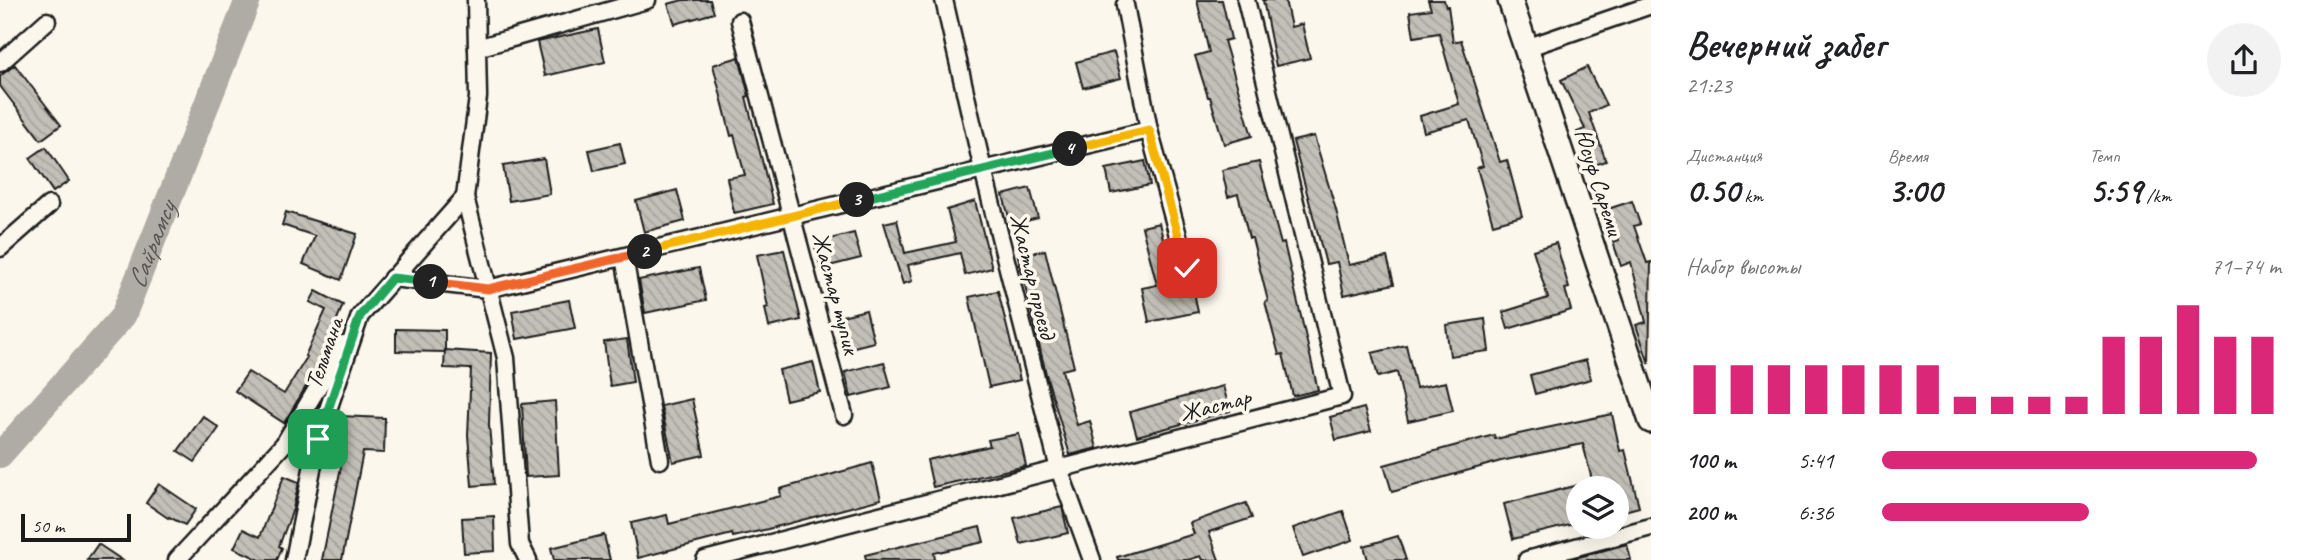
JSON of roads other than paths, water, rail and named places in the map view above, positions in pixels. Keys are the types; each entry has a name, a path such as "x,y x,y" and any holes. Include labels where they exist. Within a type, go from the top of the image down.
{"main road":[{"name":"Юсуф Сареми","path":"1510,0 1651,421"}],"street":[{"path":"476,0 478,97 465,197 506,358 520,544 528,560"},
{"path":"477,48 647,0"},
{"name":"Жастар проезд","path":"944,0 983,170 1059,469 1092,560"},
{"name":"Жастар","path":"705,560 1342,396 1246,0"},
{"path":"1125,5 1149,130 1187,268"},
{"path":"1526,48 1651,5"},
{"path":"0,63 47,21"},
{"name":"Жастар тупик","path":"740,21 844,415"},
{"path":"392,278 488,289 1149,130"},
{"name":"Тельмана","path":"294,560 318,439 360,316 465,197"},
{"path":"0,248 49,205"},
{"path":"624,257 660,460"},
{"path":"177,560 284,444 360,316"},
{"path":"1527,560 1651,527"}],"waterway":[{"name":"Сайрамсу","path":"0,455 123,316 248,0"}]}
